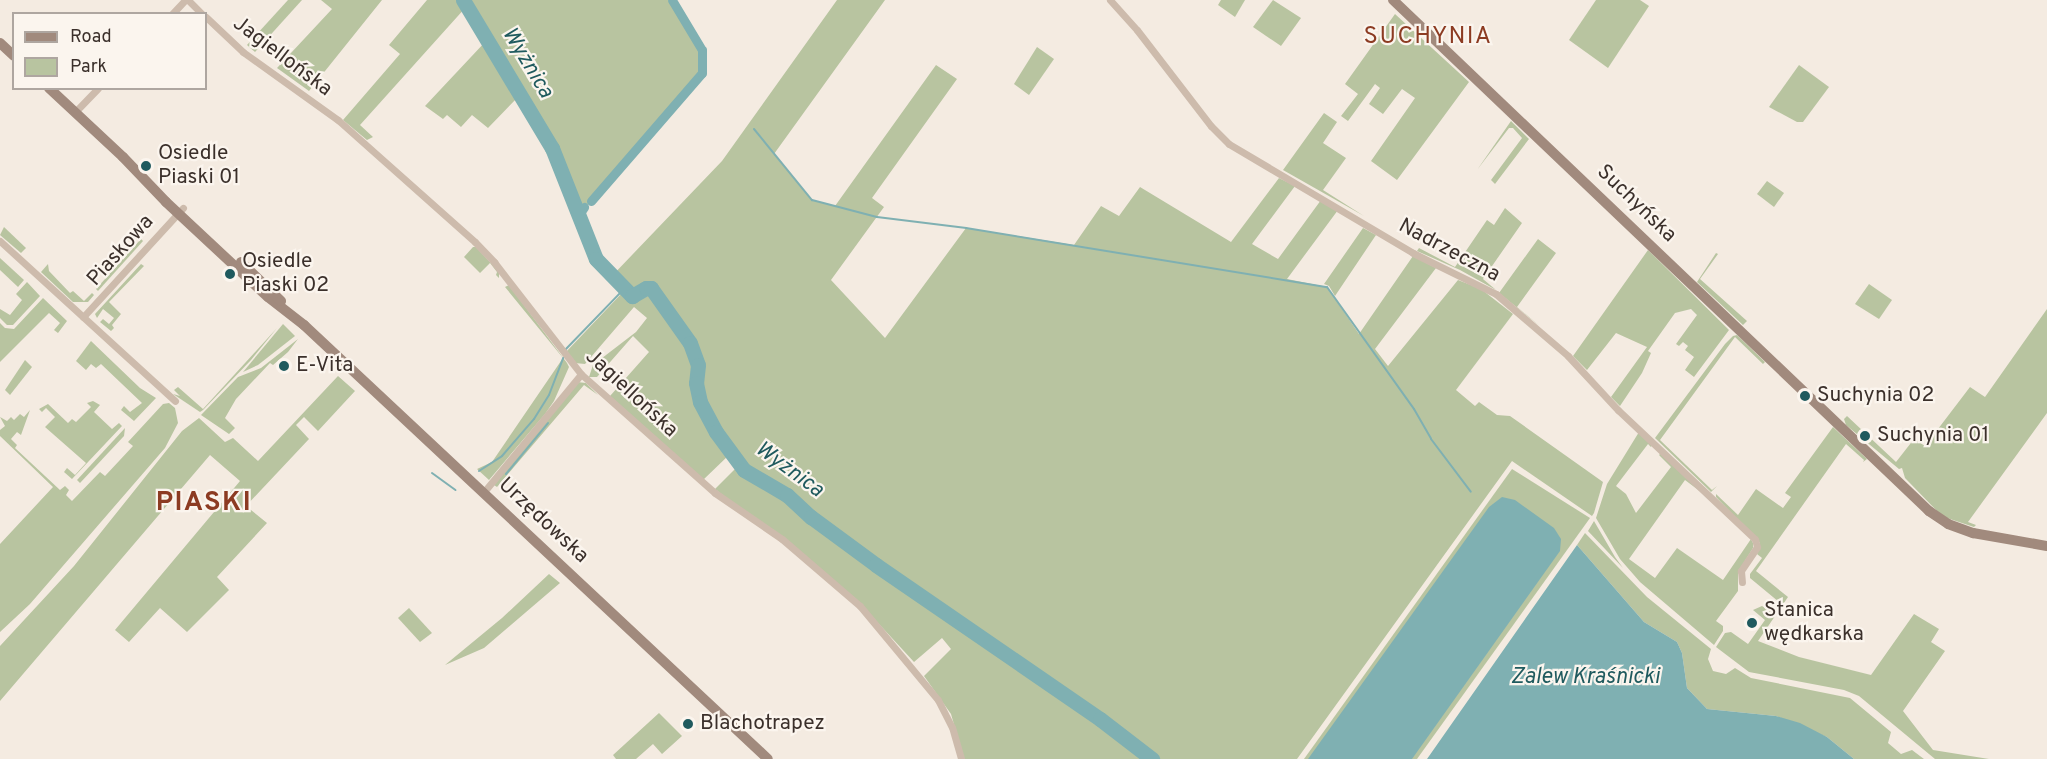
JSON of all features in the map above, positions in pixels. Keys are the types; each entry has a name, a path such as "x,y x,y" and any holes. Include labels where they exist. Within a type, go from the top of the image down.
{"street":[{"path":"174,12 187,0"},
{"name":"Jagiellońska","path":"187,0 200,12"},
{"name":"Nadrzeczna","path":"1110,0 1143,37 1211,126 1229,144 1413,253 1496,294 1568,356 1618,410 1755,539 1757,547 1741,571 1742,582"},
{"name":"Suchyńska","path":"1393,0 1929,511 1948,524 1986,536 2047,546"},
{"name":"Jagiellońska","path":"207,18 243,52 338,120 475,242 495,262 580,374 715,493 782,538 860,606 938,700 952,727 961,759"},
{"path":"0,43 12,54"},
{"name":"Urzędowska","path":"51,90 123,157 143,171 181,211 275,293 290,313 768,759"},
{"path":"75,112 96,90"},
{"name":"Piaskowa","path":"82,315 181,211"},
{"name":"Piaskowa","path":"0,241 175,401"},
{"path":"74,320 82,315"},
{"path":"483,493 580,374"}],"green space":[{"path":"288,0 302,0 255,52 247,45"},
{"path":"321,0 382,0 309,91 277,68 332,9"},
{"path":"427,0 461,0 466,7 360,125 373,137 367,140 343,120 400,54 389,45"},
{"path":"466,0 672,0 702,50 702,73 580,214 554,144"},
{"path":"837,0 885,0 774,154 812,200 835,206 936,65 957,79 872,198 884,207 831,280 885,338 966,228 1074,245 1101,206 1119,216 1140,187 1231,242 1279,178 1295,186 1252,244 1278,259 1321,200 1338,210 1287,279 1327,287 1359,334 1413,256 1436,268 1375,349 1388,366 1458,280 1481,289 1513,314 1456,390 1475,406 1479,402 1497,415 1510,416 1603,482 1592,516 1512,461 1297,759 964,759 951,714 924,676 951,649 942,638 914,662 855,598 715,489 738,466 729,455 703,480 610,396 649,352 633,336 597,377 589,377 593,365 636,332 647,318 634,307 585,364 575,363 566,352 623,292 610,278 722,161"},
{"path":"1221,0 1245,0 1235,17 1218,5"},
{"path":"1273,0 1301,18 1281,46 1253,27"},
{"path":"1596,0 1640,0 1649,6 1608,68 1569,40"},
{"path":"1395,14 1469,82 1397,180 1371,161 1415,98 1402,89 1383,114 1369,104 1380,88 1375,84 1348,121 1341,116 1358,94 1345,84"},
{"path":"486,41 518,97 488,128 472,115 461,127 447,115 443,119 425,106"},
{"path":"1037,47 1054,59 1029,95 1014,84"},
{"path":"1799,65 1829,87 1803,122 1797,122 1769,107"},
{"path":"1324,113 1337,122 1323,143 1346,158 1323,190 1364,216 1283,170"},
{"path":"1511,121 1529,139 1495,184 1491,180 1522,138 1513,128 1509,128 1477,170"},
{"path":"1767,181 1784,193 1774,207 1757,194"},
{"path":"1505,208 1522,223 1483,279 1496,290 1460,270 1417,251 1419,248 1455,267 1487,220 1494,225"},
{"path":"4,227 26,248 21,253 0,235"},
{"path":"1363,228 1376,235 1335,296 1329,286 1324,284"},
{"path":"141,239 143,241 98,291 96,289"},
{"path":"1538,239 1556,253 1517,307 1541,327 1499,293"},
{"path":"473,247 476,247 499,272 499,278 490,263 480,273 464,257"},
{"path":"1648,250 1729,330 1694,377 1685,370 1694,357 1685,350 1688,346 1683,342 1679,346 1676,344 1697,315 1691,309 1675,313 1648,351 1651,353 1642,373 1620,406 1611,397 1647,347 1616,333 1587,370 1573,356"},
{"path":"1716,253 1718,254 1700,279 1747,321 1743,325 1697,282"},
{"path":"0,258 24,280 18,287 0,270"},
{"path":"48,264 49,271 70,293 73,291 84,301 92,293 94,295 88,302 73,302 41,272"},
{"path":"141,264 144,266 109,302 121,314 112,325 114,328 111,331 100,322 103,319 109,324 114,318 103,309 97,318 95,314"},
{"path":"27,282 40,296 13,325 7,325 0,318 0,309 10,315 22,300 16,294"},
{"path":"1869,284 1892,300 1879,319 1855,304"},
{"path":"509,285 567,363 569,367 554,401 545,414 489,480 477,469 492,462 563,358 505,287"},
{"path":"43,298 67,321 58,333 54,330 60,323 49,313 0,362 0,323 5,328 14,329"},
{"path":"2047,309 2047,413 1968,522 1976,525 1974,527 1947,518 1937,511 1905,478 1902,468 1899,469 1846,425 1844,419 1847,416 1896,462 1914,439 1925,446 1970,387 1985,397"},
{"path":"283,324 295,336 258,365 243,372"},
{"path":"277,328 251,360 203,410 200,412 173,394 180,396 174,390 178,387 203,409"},
{"path":"1737,335 1765,362 1763,364 1735,337 1660,440 1712,490 1717,486 1711,492 1655,438 1725,344"},
{"path":"298,339 288,352 273,365 270,363 236,399 225,418 235,428 229,434 201,415 238,377 261,368"},
{"path":"91,341 140,388 156,398 134,421 121,410 124,406 130,412 142,403 101,364 96,368 91,364 86,370 76,361"},
{"path":"25,360 32,367 10,395 5,390"},
{"path":"338,376 355,391 318,431 304,417 296,425 309,439 246,506 267,523 217,577 229,590 187,632 160,608 129,642 115,630 240,481 210,455 0,701 0,646 74,566 182,431 199,418 225,442 233,438 258,461"},
{"path":"577,382 586,383 598,395 584,385 497,487 494,485"},
{"path":"93,401 100,405 94,412 112,429 119,423 122,426 72,479 64,472 67,468 75,475 86,463 45,427 55,417 46,408 42,412 39,409 48,404 68,423 72,419 76,422 91,407 87,403"},
{"path":"169,403 175,408 178,423 165,448 30,604 0,632 0,544 53,487 0,436 0,430 5,426 0,417 7,421 11,417 14,420 20,414 24,417 30,410 21,435 17,432 11,439 17,445 15,448 60,490 65,486 69,490 66,495 72,501 100,472 105,476 133,446 128,442 163,404"},
{"path":"1833,427 1867,459 1863,462 1864,460 1846,444 1756,571 1788,597 1758,641 1799,657 1871,675 1914,614 1939,629 1931,642 1945,651 1903,711 1933,750 1989,759 1935,759 1859,696 1844,690 1749,672 1716,647 1725,633 1731,632 1748,644 1765,620 1753,610 1762,606 1771,612 1779,602 1750,578 1750,574 1762,558 1757,554 1760,543 1716,497 1716,494 1738,515 1756,489 1783,508 1791,497 1785,493"},
{"path":"125,428 124,436 80,483 77,480"},
{"path":"1639,432 1652,445 1651,447 1648,444 1616,486 1626,494 1636,513 1671,467 1659,455 1661,453 1705,495 1685,480 1629,559 1655,578 1677,548 1723,580 1751,539 1753,543 1753,548 1738,572 1738,591 1716,621 1723,626 1723,631 1714,645 1640,582 1620,559 1596,518 1607,484"},
{"path":"1512,469 1590,518 1417,759 1304,759"},
{"path":"1594,521 1615,557 1623,568 1588,531"},
{"path":"1585,533 1647,597 1711,649 1708,659 1713,671 1726,674 1735,668 1751,678 1850,698 1891,732 1888,743 1901,754 1912,750 1924,759 1854,759 1827,737 1776,716 1707,709 1687,688 1682,653 1677,642 1644,622 1577,545"},
{"path":"549,574 560,583 484,648 445,665 502,618"},
{"path":"409,608 432,633 420,642 398,618"},
{"path":"659,713 682,736 662,754 653,744 636,759 616,759 613,755"}],"water":[{"path":"1502,497 1515,500 1554,528 1561,539 1560,551 1412,759 1308,759 1489,507"},
{"name":"Zalew Kraśnicki","path":"1577,545 1644,622 1677,642 1682,653 1687,688 1707,709 1776,716 1800,723 1827,737 1854,759 1427,759"}],"waterway":[{"name":"Wyżnica","path":"463,0 552,148 596,259 632,296 646,288 651,288 690,343 698,365 696,383 700,402 716,432 744,470 787,495 811,517 876,565 1100,719 1152,759"},
{"path":"591,201 702,73 702,50 672,0"},
{"path":"754,129 812,200 877,217 966,228 1327,287 1414,409 1431,439 1471,492"},
{"name":"Wyżnica","path":"578,216 584,207"},
{"path":"565,350 624,289"},
{"path":"479,471 502,456 534,419 549,395 563,358"},
{"path":"506,474 548,423"},
{"path":"432,473 455,490"}],"place":[{"name":"Osiedle Piaski 01","path":"146,166"},
{"name":"Osiedle Piaski 02","path":"230,274"},
{"name":"E-Vita","path":"284,366"},
{"name":"Suchynia 02","path":"1805,396"},
{"name":"Suchynia 01","path":"1865,436"},
{"name":"Stanica wędkarska","path":"1752,623"},
{"name":"Blachotrapez","path":"688,724"}],"district":[{"name":"SUCHYNIA","path":"1428,38"},
{"name":"PIASKI","path":"204,504"}]}
